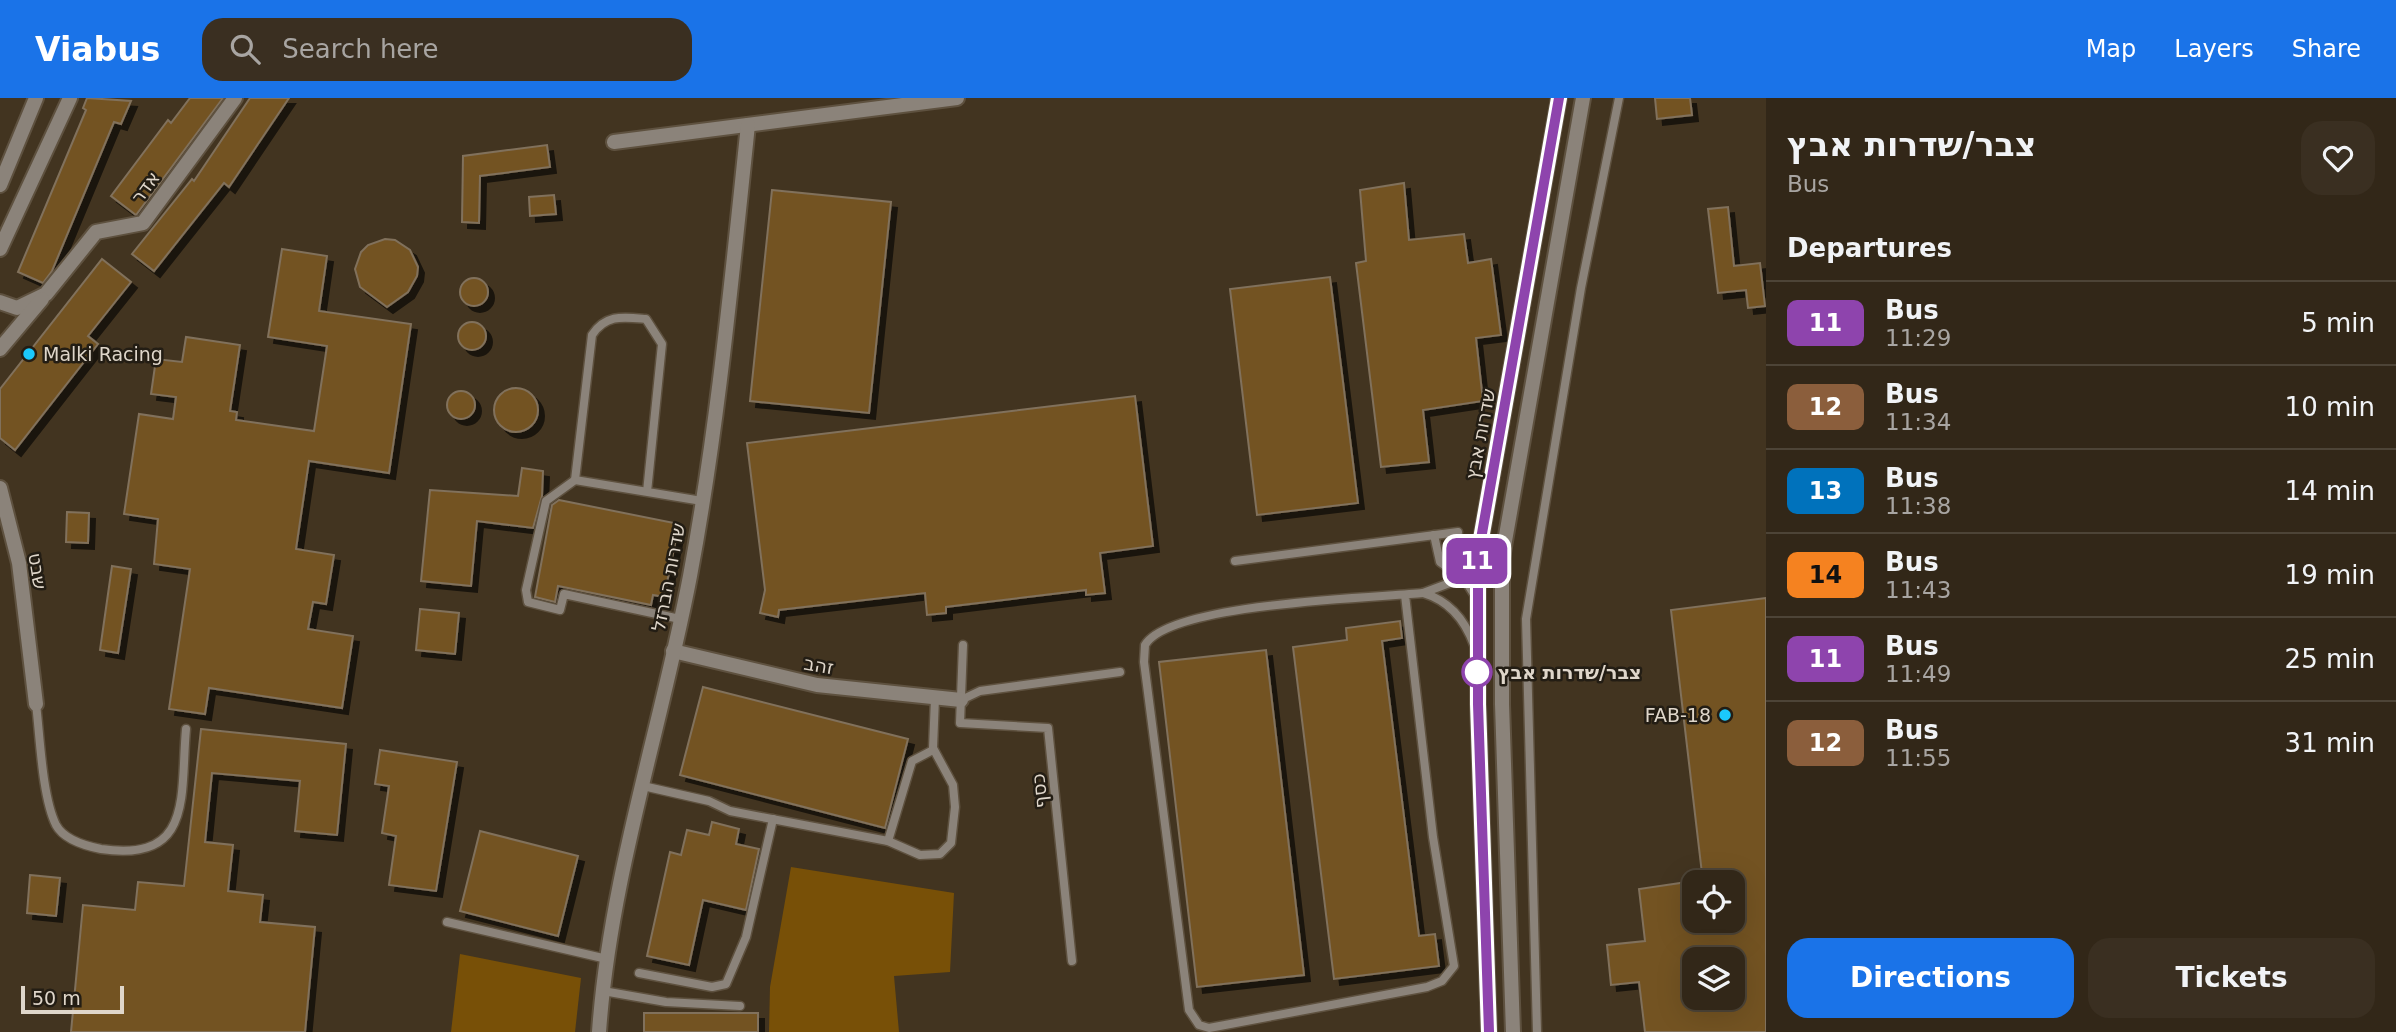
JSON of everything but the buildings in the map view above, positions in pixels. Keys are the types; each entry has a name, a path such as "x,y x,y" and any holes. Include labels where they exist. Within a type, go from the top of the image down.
{"street":[{"path":"0,185 36,98"},
{"path":"0,249 70,98"},
{"name":"אדר","path":"0,302 17,308 46,294 96,232 143,223 234,98"},
{"path":"614,142 957,98"},
{"name":"שדרות אבץ","path":"1489,1032 1474,561 1559,98"},
{"path":"1513,1032 1502,704 1502,558 1583,98"},
{"name":"שדרות הברזל","path":"599,1032 607,959 680,619 702,501 727,322 748,125"},
{"path":"0,349 46,294"},
{"name":"שבט","path":"0,488 19,563 36,704"},
{"name":"זהב","path":"673,651 817,685 961,700"}],"lane":[{"path":"1538,1032 1525,619 1581,288 1619,98"},
{"path":"575,480 592,335 600,324 617,316 646,319 662,344 647,492"},
{"path":"680,619 564,594 560,610 528,602 526,590 545,500 575,480 702,501"},
{"path":"1236,561 1458,532"},
{"path":"1434,536 1438,558 1469,585 1477,603"},
{"path":"1447,568 1459,570 1474,561"},
{"path":"1405,595 1433,837 1454,966 1443,981 1427,987 1209,1028 1199,1026 1189,1010 1143,662 1145,645 1156,632 1191,620 1334,598 1405,595 1444,588 1460,577 1474,561"},
{"path":"1423,593 1440,600 1461,617 1477,651"},
{"path":"963,645 961,700 980,691 1120,672"},
{"path":"643,786 773,819 888,841 928,856 940,854 951,844 955,822 953,785 933,750 935,698"},
{"name":"כסף","path":"961,700 960,723 1048,729 1072,961"},
{"path":"36,704 46,780 57,827 70,839 99,849 132,852 160,844 170,833 178,818 186,729"},
{"path":"888,841 912,761 933,750"},
{"path":"639,973 712,987 726,984 746,937 773,819"},
{"path":"447,922 607,959"},
{"path":"603,991 666,1002 740,1006"}],"shaded area":[{"path":"791,867 954,893 950,972 894,976 899,1032 769,1032 770,987"},
{"path":"460,954 581,978 575,1032 451,1032"}],"bus line":[{"name":"11","path":"1489,1032 1478,704 1478,556 1559,98"}],"place":[{"name":"Malki Racing","path":"29,354"},
{"name":"צבר/שדרות אבץ","path":"1477,672"},
{"name":"FAB-18","path":"1725,715"}]}
